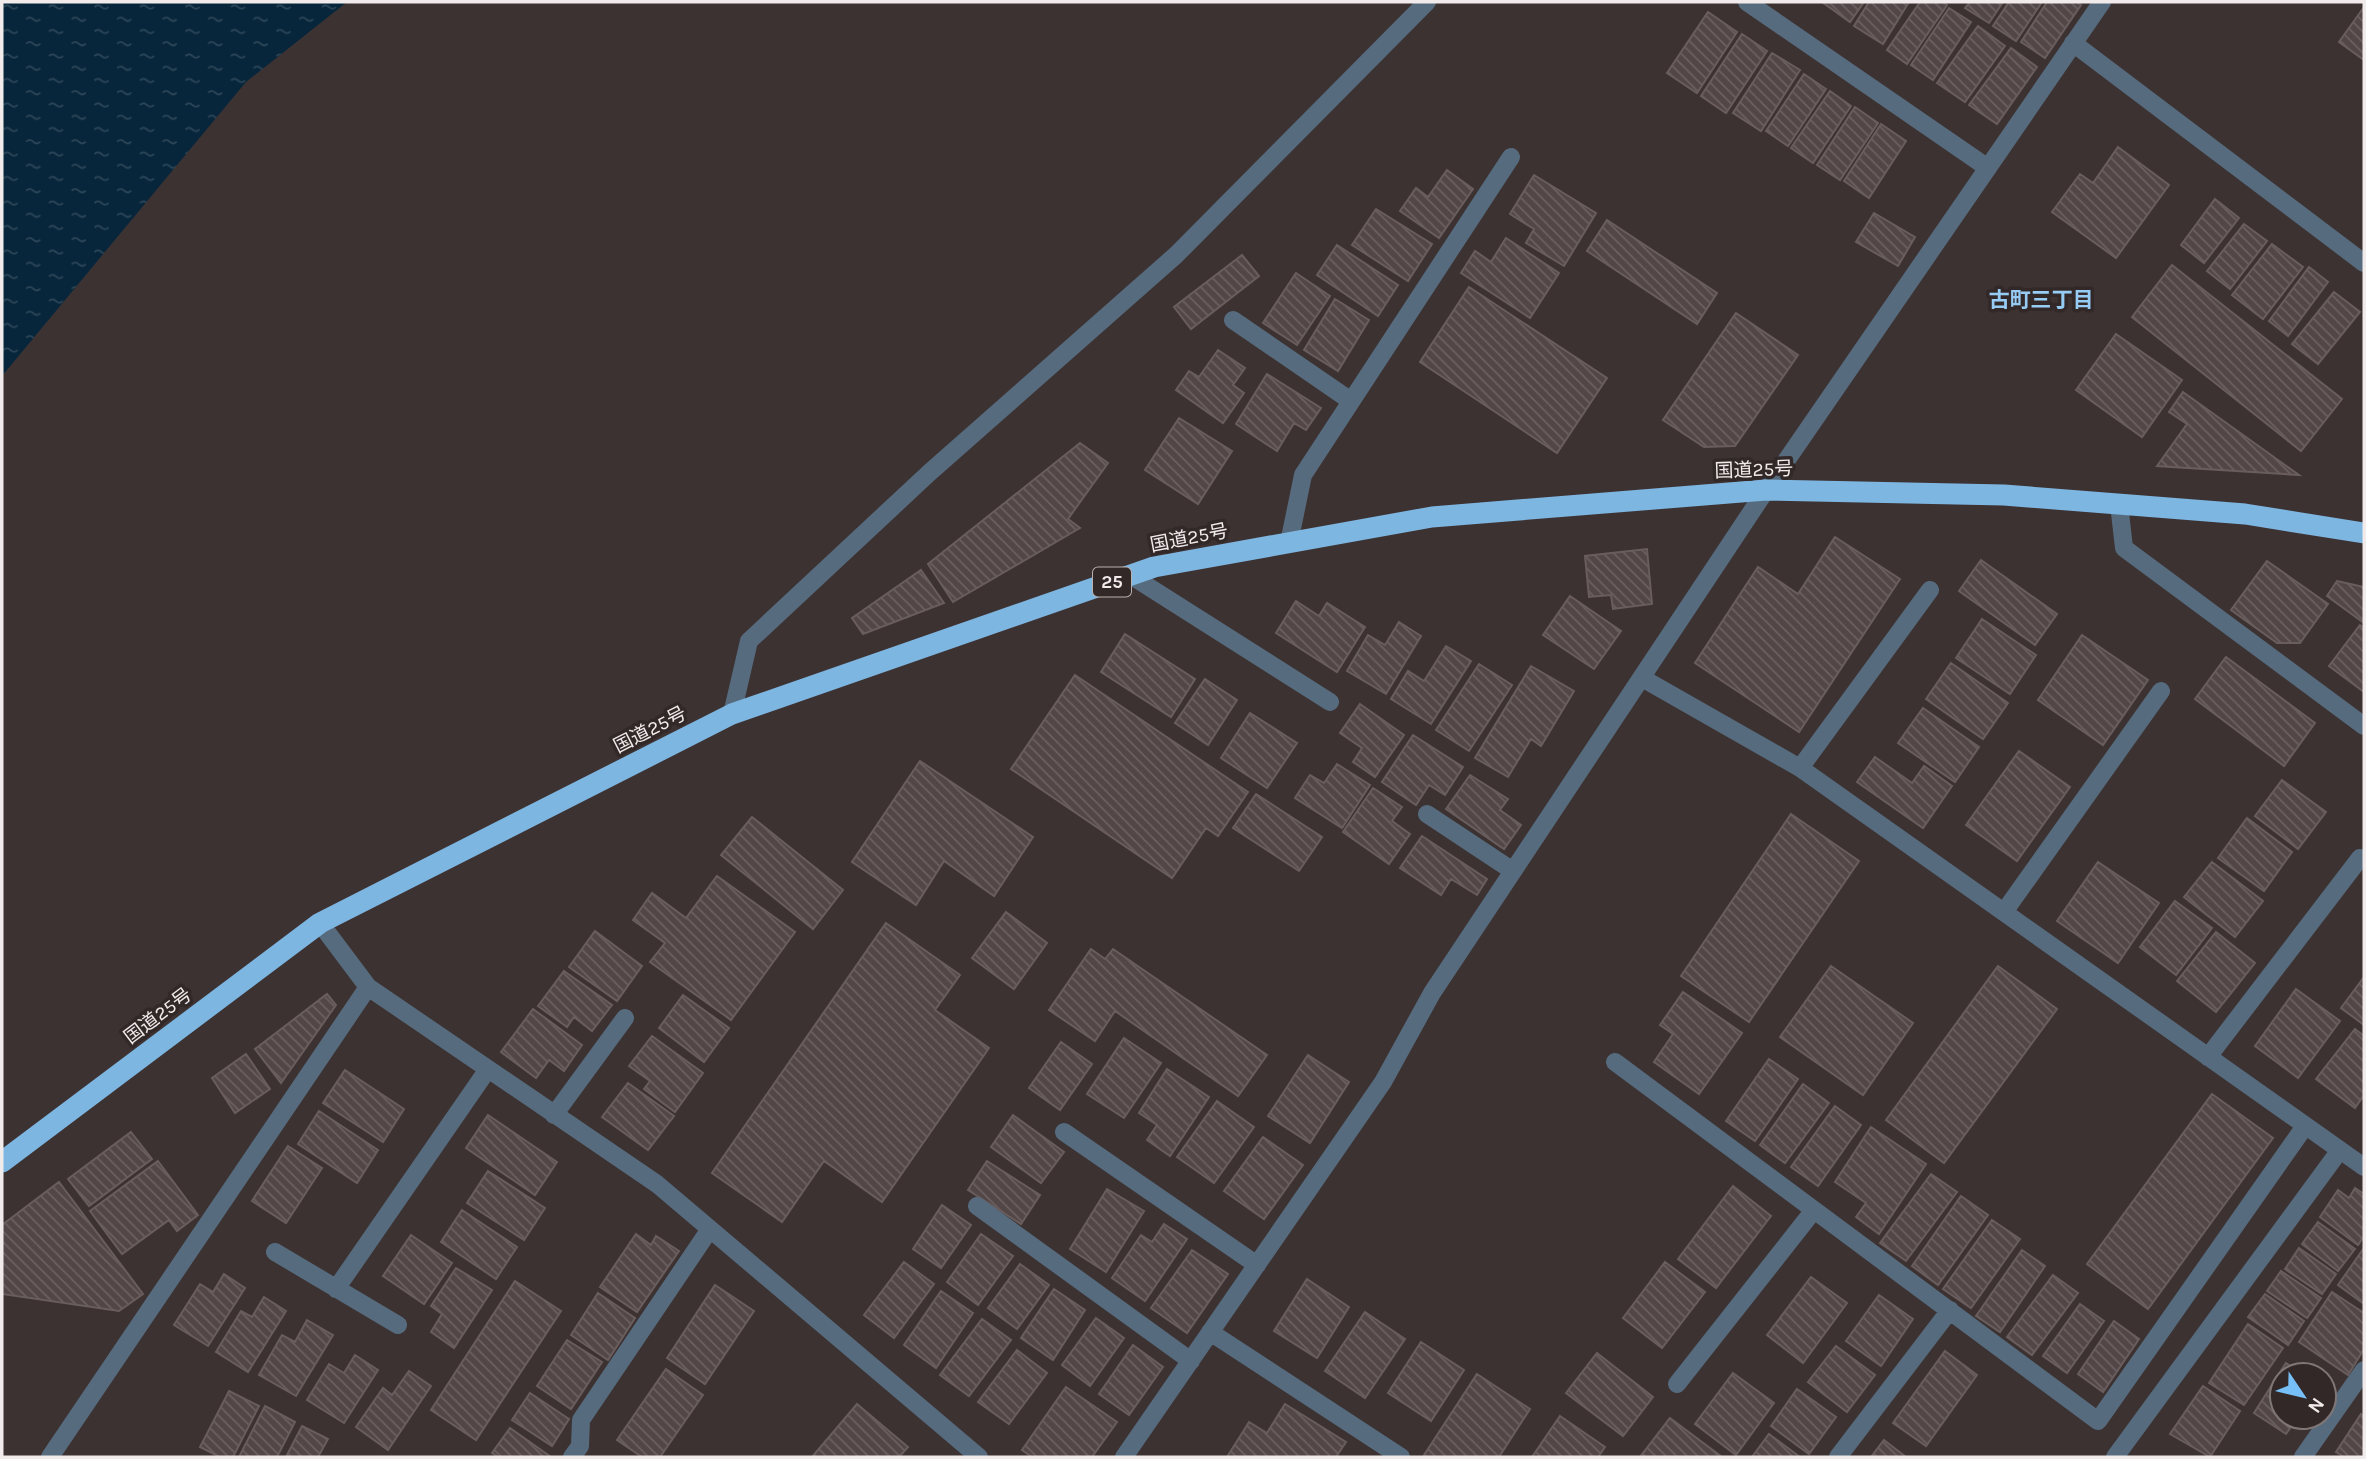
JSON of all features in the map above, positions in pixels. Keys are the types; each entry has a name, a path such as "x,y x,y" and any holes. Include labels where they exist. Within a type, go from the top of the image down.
{"highway":[{"name":"国道25号","path":"2,1162 320,923 733,714 1154,567 1432,517 1766,490 2004,495 2245,514 2364,533"}],"street":[{"path":"733,714 749,641 929,473 1176,255 1427,2"},
{"path":"1747,2 1988,168"},
{"path":"1124,1457 1383,1082 1432,993 1766,490 2102,2"},
{"path":"2073,43 2364,263"},
{"path":"1289,543 1303,475 1511,157"},
{"path":"1233,320 1352,401"},
{"path":"2119,504 2124,548 2364,726"},
{"path":"1130,575 1330,702"},
{"path":"1800,768 1930,590"},
{"path":"1642,678 1800,768 2364,1167"},
{"path":"2004,912 2161,691"},
{"path":"1427,814 1513,871"},
{"path":"2208,1057 2360,858"},
{"path":"320,923 368,987 657,1184 979,1457"},
{"path":"50,1457 368,987"},
{"path":"554,1115 625,1018"},
{"path":"1615,1062 2098,1421 2305,1126"},
{"path":"336,1289 488,1069"},
{"path":"1064,1132 1257,1265"},
{"path":"2115,1457 2340,1150"},
{"path":"977,1206 1191,1361"},
{"path":"1677,1384 1814,1210"},
{"path":"572,1457 580,1446 580,1420 710,1229"},
{"path":"275,1252 398,1325"},
{"path":"1838,1457 1950,1311"},
{"path":"1210,1332 1401,1457"},
{"path":"2303,1457 2364,1370"}],"water":[{"path":"2,2 347,2 246,82 2,376"}],"building":[{"path":"1822,2 1864,2 1850,22"},
{"path":"1869,2 1909,2 1883,44 1854,26"},
{"path":"1920,2 1942,2 1947,5 1907,64 1887,50"},
{"path":"1970,2 2003,2 1989,23 1965,8"},
{"path":"2009,2 2042,2 2016,41 1993,26"},
{"path":"2047,2 2076,2 2081,5 2045,58 2021,42"},
{"path":"2364,7 2364,60 2339,42"},
{"path":"1949,8 1971,22 1933,80 1911,65"},
{"path":"1708,12 1737,32 1697,93 1667,73"},
{"path":"1978,26 2005,46 1965,102 1937,83"},
{"path":"1742,34 1767,51 1726,113 1701,96"},
{"path":"2011,48 2037,67 1997,124 1969,105"},
{"path":"1772,53 1800,70 1761,131 1733,113"},
{"path":"1804,74 1826,89 1788,146 1766,131"},
{"path":"1830,91 1851,106 1813,163 1791,148"},
{"path":"1855,107 1878,123 1840,180 1817,165"},
{"path":"1881,124 1906,141 1869,198 1844,181"},
{"path":"2118,147 2169,185 2116,258 2052,212 2080,174 2093,183"},
{"path":"1447,170 1473,189 1439,238 1400,211 1416,188 1428,197"},
{"path":"1534,175 1596,213 1564,266 1526,243 1534,229 1510,214"},
{"path":"2215,199 2239,218 2204,263 2181,245"},
{"path":"1376,209 1432,244 1408,281 1352,245"},
{"path":"1874,213 1915,237 1898,266 1856,242"},
{"path":"1607,220 1717,293 1697,324 1587,251"},
{"path":"2244,224 2267,241 2230,289 2207,271"},
{"path":"1506,238 1559,273 1530,318 1461,273 1475,251 1491,262"},
{"path":"2272,244 2303,267 2263,319 2232,295"},
{"path":"1337,245 1398,285 1378,316 1317,275"},
{"path":"1242,255 1259,276 1191,329 1174,307"},
{"path":"2172,265 2342,399 2301,451 2132,317"},
{"path":"2309,267 2328,282 2288,336 2269,321"},
{"path":"1296,273 1330,296 1297,345 1263,323"},
{"path":"1469,287 1607,378 1557,453 1420,362"},
{"path":"2334,292 2360,312 2318,364 2292,344"},
{"path":"1335,299 1369,320 1338,371 1304,350"},
{"path":"1736,313 1798,355 1735,446 1704,447 1663,420"},
{"path":"2116,334 2182,380 2142,437 2076,390"},
{"path":"1218,350 1245,368 1233,385 1244,393 1223,423 1176,390 1189,371 1199,377"},
{"path":"1267,374 1321,408 1306,430 1294,423 1277,451 1236,424"},
{"path":"2183,392 2299,475 2157,466 2187,424 2169,412"},
{"path":"1179,418 1232,451 1198,504 1145,470"},
{"path":"1080,443 1108,463 1068,519 1080,528 953,602 928,564"},
{"path":"1835,537 1900,579 1799,732 1695,663 1758,567 1798,594"},
{"path":"1647,549 1652,604 1613,609 1611,595 1589,597 1585,556"},
{"path":"1981,560 2057,614 2035,645 1959,591"},
{"path":"2267,561 2328,604 2300,643 2277,643 2231,610"},
{"path":"921,570 944,603 863,634 852,618"},
{"path":"2337,581 2364,587 2364,623 2327,596"},
{"path":"1570,596 1621,631 1594,669 1543,635"},
{"path":"1296,601 1319,616 1327,603 1365,627 1337,672 1276,633"},
{"path":"1982,619 2036,655 2010,694 1956,658"},
{"path":"1399,622 1421,636 1386,694 1347,671 1368,635 1385,645"},
{"path":"2360,625 2364,628 2364,692 2329,666"},
{"path":"1125,634 1195,679 1171,717 1101,672"},
{"path":"2082,635 2148,680 2103,745 2038,700"},
{"path":"1446,646 1471,661 1431,724 1391,699 1408,671 1424,681"},
{"path":"2226,657 2315,723 2284,766 2195,699"},
{"path":"1951,663 2008,703 1983,739 1926,699"},
{"path":"1479,664 1512,685 1469,751 1436,730"},
{"path":"1531,666 1574,691 1541,746 1531,739 1508,777 1475,758"},
{"path":"1075,675 1248,792 1218,836 1206,828 1172,878 1011,769"},
{"path":"1205,679 1237,700 1208,745 1175,723"},
{"path":"1360,704 1404,735 1375,777 1353,762 1362,748 1340,733"},
{"path":"1923,708 1979,747 1955,782 1898,743"},
{"path":"1250,713 1297,743 1267,788 1221,758"},
{"path":"1413,735 1463,767 1445,795 1429,785 1416,805 1382,782"},
{"path":"2019,751 2070,787 2017,861 1966,825"},
{"path":"1875,757 1912,783 1924,766 1952,786 1923,828 1857,782"},
{"path":"920,761 1033,837 994,896 944,861 916,905 852,862"},
{"path":"1337,764 1370,785 1342,828 1295,798 1310,775 1324,783"},
{"path":"1470,775 1508,799 1500,810 1521,825 1504,849 1446,809"},
{"path":"2282,780 2326,812 2298,849 2255,816"},
{"path":"1373,788 1402,807 1392,821 1410,834 1389,864 1343,832"},
{"path":"1256,794 1322,837 1299,871 1233,828"},
{"path":"1791,814 1859,861 1749,1022 1681,976"},
{"path":"752,817 843,890 813,929 721,855"},
{"path":"2247,818 2292,852 2264,891 2218,858"},
{"path":"1422,836 1487,879 1477,895 1451,879 1441,895 1400,868"},
{"path":"2098,862 2159,903 2118,963 2057,921"},
{"path":"2212,862 2263,901 2235,937 2184,897"},
{"path":"717,876 795,932 731,1020 650,962 665,943 633,920 652,893 686,918"},
{"path":"2175,901 2212,928 2176,975 2140,947"},
{"path":"1006,912 1047,943 1014,989 972,958"},
{"path":"886,923 960,975 935,1010 989,1048 882,1202 824,1161 782,1222 712,1173"},
{"path":"595,931 642,966 617,1001 569,967"},
{"path":"2216,932 2255,963 2216,1012 2177,981"},
{"path":"1091,949 1105,959 1113,949 1267,1055 1238,1096 1115,1011 1095,1041 1049,1010"},
{"path":"1831,966 1913,1023 1863,1095 1780,1037"},
{"path":"1998,966 2057,1009 1944,1163 1886,1120"},
{"path":"564,971 612,1005 592,1031 574,1017 567,1027 538,1006"},
{"path":"2364,977 2364,1025 2341,1008"},
{"path":"2296,989 2340,1021 2298,1078 2255,1046"},
{"path":"1683,992 1742,1033 1699,1094 1654,1062 1673,1034 1660,1025"},
{"path":"327,994 336,1005 281,1083 255,1049"},
{"path":"683,995 729,1028 704,1062 659,1028"},
{"path":"533,1009 582,1045 564,1071 549,1060 536,1078 501,1052"},
{"path":"2355,1029 2364,1036 2364,1095 2355,1108 2316,1079"},
{"path":"652,1036 703,1073 675,1112 644,1089 650,1081 629,1066"},
{"path":"1124,1038 1161,1063 1124,1118 1087,1094"},
{"path":"1061,1042 1092,1064 1060,1110 1029,1088"},
{"path":"246,1054 270,1089 235,1113 212,1078"},
{"path":"1308,1055 1349,1082 1310,1143 1268,1116"},
{"path":"1769,1059 1798,1079 1755,1141 1726,1121"},
{"path":"1167,1069 1209,1097 1170,1156 1147,1140 1157,1125 1139,1113"},
{"path":"345,1070 404,1109 383,1142 323,1103"},
{"path":"628,1083 674,1116 648,1150 602,1117"},
{"path":"1803,1084 1829,1103 1785,1163 1760,1145"},
{"path":"2212,1094 2273,1138 2148,1309 2087,1264"},
{"path":"1217,1101 1254,1127 1214,1183 1177,1157"},
{"path":"1835,1106 1861,1125 1818,1186 1791,1167"},
{"path":"319,1111 378,1150 357,1183 298,1144"},
{"path":"488,1115 557,1162 535,1195 466,1148"},
{"path":"1013,1115 1064,1152 1041,1183 991,1147"},
{"path":"1871,1127 1926,1164 1879,1234 1856,1217 1866,1203 1835,1182"},
{"path":"131,1132 152,1159 89,1206 68,1179"},
{"path":"1263,1137 1303,1165 1264,1219 1224,1191"},
{"path":"288,1146 322,1168 286,1223 252,1201"},
{"path":"158,1161 198,1215 177,1231 169,1220 122,1254 90,1211"},
{"path":"987,1161 1040,1195 1021,1224 968,1190"},
{"path":"488,1171 545,1208 524,1240 467,1203"},
{"path":"1931,1174 1957,1192 1906,1261 1880,1243"},
{"path":"59,1182 143,1294 119,1311 2,1294 2,1225"},
{"path":"1733,1186 1771,1216 1716,1288 1678,1259"},
{"path":"2355,1188 2364,1194 2364,1236 2358,1245 2320,1217 2338,1190 2349,1198"},
{"path":"1107,1189 1144,1211 1106,1272 1070,1249"},
{"path":"1961,1196 1988,1215 1938,1285 1912,1266"},
{"path":"942,1205 971,1225 941,1268 913,1249"},
{"path":"462,1210 517,1247 496,1279 441,1242"},
{"path":"1992,1220 2020,1239 1971,1308 1943,1289"},
{"path":"2318,1222 2355,1249 2338,1271 2302,1244"},
{"path":"1164,1224 1187,1239 1145,1301 1112,1278 1141,1235 1152,1242"},
{"path":"636,1234 651,1245 656,1236 679,1251 637,1312 600,1287"},
{"path":"981,1234 1013,1256 978,1305 947,1282"},
{"path":"411,1235 452,1263 424,1304 383,1276"},
{"path":"2299,1248 2336,1274 2322,1294 2285,1269"},
{"path":"2364,1248 2364,1304 2338,1285"},
{"path":"1192,1250 1228,1274 1187,1333 1151,1308"},
{"path":"2022,1250 2045,1266 2000,1332 1976,1316"},
{"path":"904,1262 934,1284 894,1338 864,1315"},
{"path":"1665,1262 1705,1292 1662,1348 1623,1318"},
{"path":"1020,1264 1049,1285 1017,1329 988,1308"},
{"path":"456,1268 492,1290 454,1348 431,1332 442,1314 431,1306"},
{"path":"2281,1271 2321,1298 2307,1318 2267,1291"},
{"path":"224,1274 245,1288 208,1346 174,1325 200,1284 213,1292"},
{"path":"2053,1275 2078,1293 2032,1355 2007,1337"},
{"path":"1811,1277 1847,1303 1803,1363 1767,1335"},
{"path":"1307,1279 1349,1307 1317,1358 1274,1331"},
{"path":"515,1281 561,1311 476,1440 431,1410"},
{"path":"715,1285 754,1311 705,1384 667,1358"},
{"path":"1054,1289 1085,1310 1053,1360 1021,1338"},
{"path":"941,1291 973,1313 936,1368 904,1345"},
{"path":"2332,1292 2364,1313 2364,1349 2348,1375 2338,1368 2338,1361 2327,1361 2299,1342"},
{"path":"598,1293 635,1318 608,1360 571,1335"},
{"path":"2265,1294 2304,1321 2288,1345 2248,1317"},
{"path":"1879,1295 1913,1319 1881,1366 1846,1341"},
{"path":"264,1297 286,1311 248,1372 216,1352 241,1311 252,1317"},
{"path":"2080,1304 2104,1321 2067,1373 2043,1356"},
{"path":"1365,1312 1405,1339 1365,1398 1325,1371"},
{"path":"1096,1318 1124,1338 1090,1386 1062,1365"},
{"path":"982,1319 1011,1340 969,1396 940,1375"},
{"path":"307,1320 333,1335 296,1396 259,1375 282,1335 295,1342"},
{"path":"2114,1321 2139,1339 2103,1392 2078,1374"},
{"path":"2248,1324 2283,1348 2274,1361 2268,1361 2268,1370 2244,1405 2209,1383"},
{"path":"567,1340 602,1362 571,1409 537,1386"},
{"path":"1421,1342 1464,1370 1431,1421 1388,1393"},
{"path":"1133,1345 1163,1367 1129,1415 1099,1394"},
{"path":"1836,1346 1875,1375 1847,1412 1808,1382"},
{"path":"1017,1350 1047,1373 1009,1424 978,1402"},
{"path":"1945,1351 1977,1375 1926,1446 1893,1423"},
{"path":"1597,1353 1653,1397 1623,1436 1566,1393"},
{"path":"355,1355 378,1370 344,1423 307,1400 329,1364 344,1373"},
{"path":"666,1369 703,1395 660,1457 642,1457 617,1440"},
{"path":"409,1371 431,1386 388,1450 356,1427 383,1388 392,1395"},
{"path":"1733,1373 1774,1403 1736,1455 1695,1424"},
{"path":"1477,1374 1530,1409 1499,1457 1424,1455"},
{"path":"2203,1386 2240,1411 2210,1457 2170,1434"},
{"path":"1066,1387 1117,1422 1092,1457 1032,1457 1022,1450"},
{"path":"1797,1389 1836,1417 1809,1454 1771,1426"},
{"path":"229,1391 259,1406 233,1457 220,1457 200,1447"},
{"path":"2268,1391 2268,1422 2254,1413"},
{"path":"530,1393 569,1419 552,1446 512,1420"},
{"path":"857,1404 908,1447 899,1457 812,1457"},
{"path":"1285,1404 1346,1442 1336,1457 1227,1457 1249,1422 1267,1433"},
{"path":"265,1406 295,1422 277,1457 239,1457"},
{"path":"2361,1414 2364,1416 2364,1457 2344,1457 2336,1452"},
{"path":"1560,1416 1605,1447 1598,1457 1532,1457"},
{"path":"1670,1418 1722,1457 1640,1457"},
{"path":"302,1426 328,1439 318,1457 286,1457"},
{"path":"510,1428 551,1457 498,1457 492,1453"},
{"path":"1769,1434 1800,1457 1752,1457"},
{"path":"1884,1440 1906,1457 1871,1457"}],"district":[{"name":"古町三丁目","path":"2041,300"}]}
